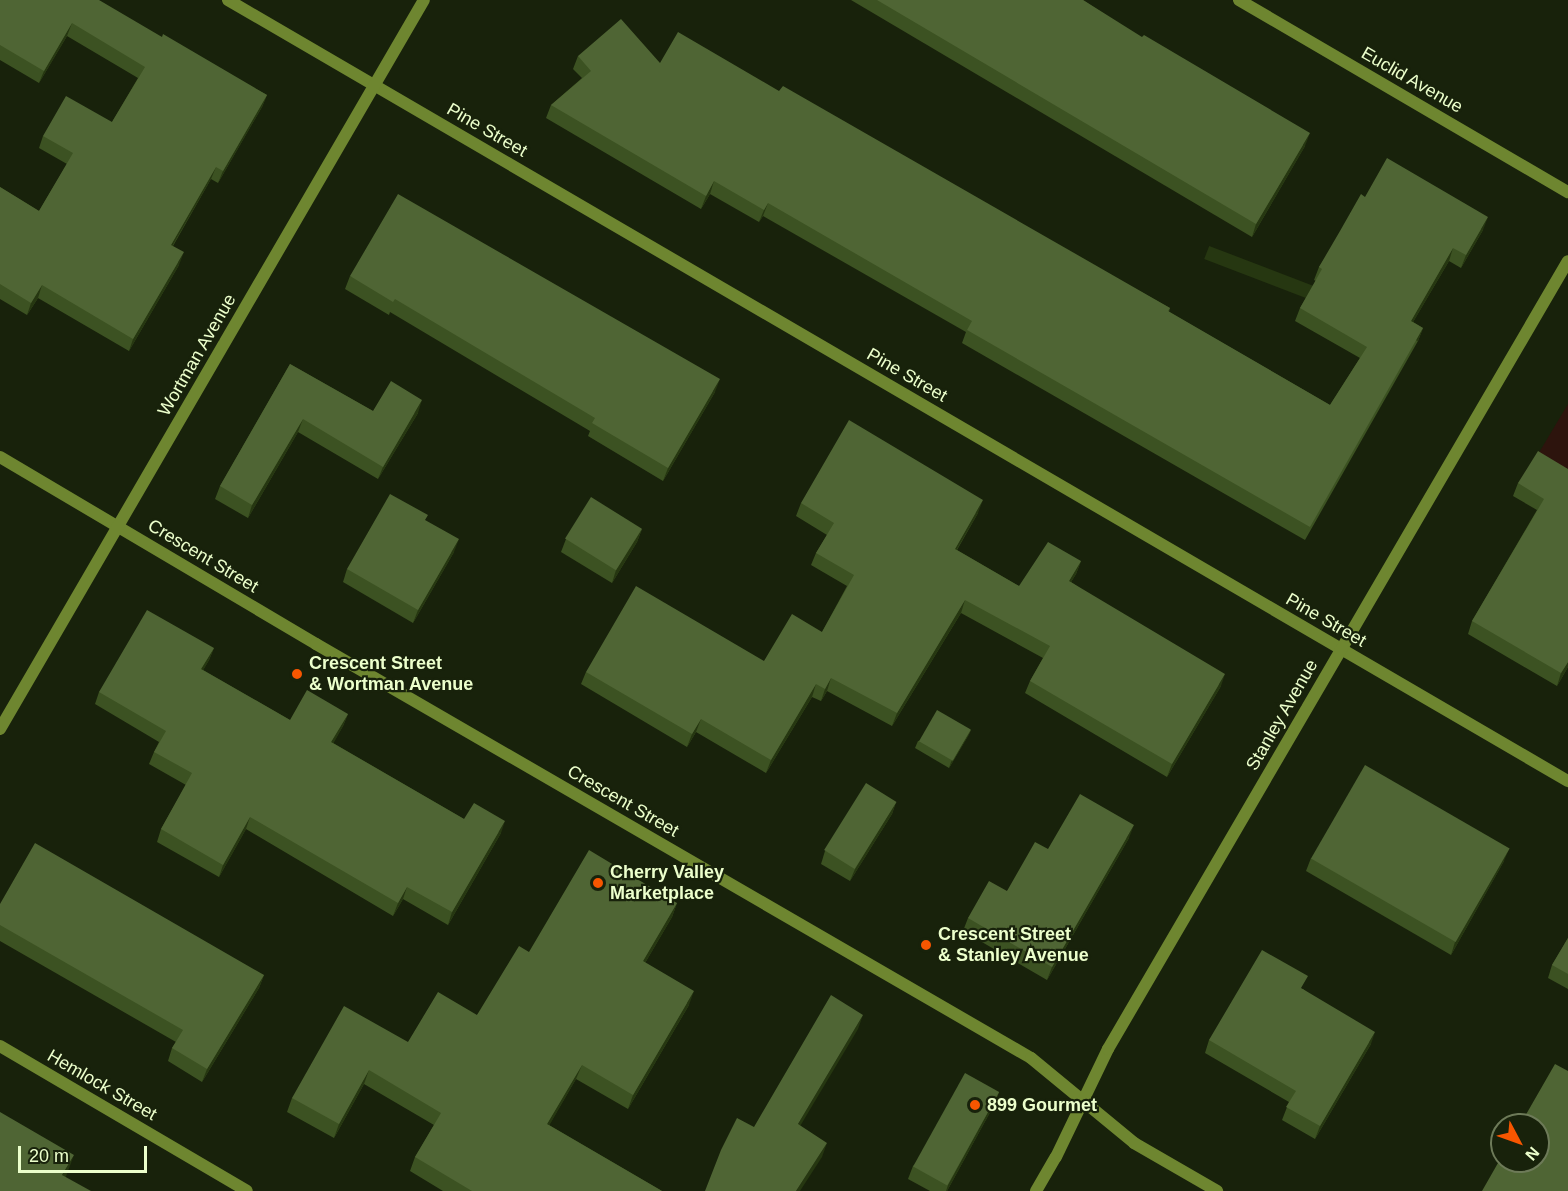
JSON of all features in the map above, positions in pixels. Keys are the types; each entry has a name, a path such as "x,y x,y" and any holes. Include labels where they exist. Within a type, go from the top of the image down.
{"street":[{"name":"Pine Street","path":"228,0 1568,781"},
{"name":"Wortman Avenue","path":"0,729 424,0"},
{"name":"Euclid Avenue","path":"1239,0 1568,192"},
{"name":"Stanley Avenue","path":"1036,1191 1108,1048 1568,261"},
{"name":"Crescent Street","path":"0,457 326,650 1030,1058 1134,1143 1217,1191"},
{"name":"Hemlock Street","path":"0,1046 247,1191"}],"shaded area":[{"path":"1568,404 1568,474 1537,456"}],"building":[{"path":"0,0 99,0 162,37 163,34 267,95 223,171 216,167 171,245 184,252 133,339 42,285 31,303 0,284 0,187 39,211 73,153 43,136 66,96 112,122 145,67 72,23 44,71 0,45"},
{"path":"877,0 1083,0 1142,37 1144,35 1310,133 1256,224"},
{"path":"621,19 660,63 678,32 779,91 783,86 1170,308 1168,311 1330,405 1367,347 1300,308 1322,269 1319,267 1361,194 1365,197 1387,158 1488,217 1466,255 1453,248 1411,321 1423,328 1310,527 967,330 972,321 768,203 764,210 714,181 706,196 551,105 591,71 578,56"},
{"path":"398,194 720,379 668,468 592,423 595,418 395,299 393,302 350,276"},
{"path":"290,364 373,411 391,381 422,400 383,467 303,419 252,505 220,486"},
{"path":"849,420 983,500 955,549 1019,586 1048,542 1081,561 1069,581 1225,674 1172,764 1030,681 1050,646 965,600 897,713 831,678 825,689 816,684 771,760 701,719 692,734 586,672 636,586 764,661 792,614 822,632 854,575 816,553 834,523 801,503"},
{"path":"1538,451 1568,469 1568,662 1561,673 1472,621 1544,499 1518,483"},
{"path":"390,494 428,515 425,520 459,539 418,610 347,569"},
{"path":"591,497 642,529 616,570 565,539"},
{"path":"147,610 214,648 201,669 290,720 307,690 348,714 331,742 464,819 474,803 505,821 452,912 407,887 398,903 250,817 223,865 161,829 192,773 154,752 166,731 99,692"},
{"path":"937,710 971,730 953,761 919,741"},
{"path":"1365,765 1510,848 1456,942 1311,859"},
{"path":"866,783 897,802 855,869 824,850"},
{"path":"1080,794 1134,825 1052,967 968,918 989,881 1007,891 1035,842 1048,849"},
{"path":"35,843 264,975 207,1069 172,1048 183,1030 0,925 0,904"},
{"path":"589,850 677,903 643,961 694,991 633,1095 582,1065 547,1124 662,1191 472,1191 415,1157 441,1113 369,1070 339,1124 292,1098 344,1006 408,1042 438,992 477,1015 519,946 529,952"},
{"path":"1568,938 1568,974 1552,965"},
{"path":"1262,950 1308,976 1301,988 1375,1032 1320,1126 1286,1107 1296,1091 1209,1040"},
{"path":"831,995 863,1015 798,1124 827,1143 796,1191 705,1191 721,1150 737,1118 754,1127"},
{"path":"1555,1064 1568,1071 1568,1191 1482,1191 1492,1173 1550,1173 1550,1113 1527,1113"},
{"path":"965,1073 999,1092 947,1185 913,1167"},
{"path":"0,1112 74,1155 62,1175 91,1191 0,1191"}],"place":[{"name":"Crescent Street & Wortman Avenue","path":"297,674"},
{"name":"Cherry Valley Marketplace","path":"598,883"},
{"name":"Crescent Street & Stanley Avenue","path":"926,945"},
{"name":"899 Gourmet","path":"975,1105"}]}
